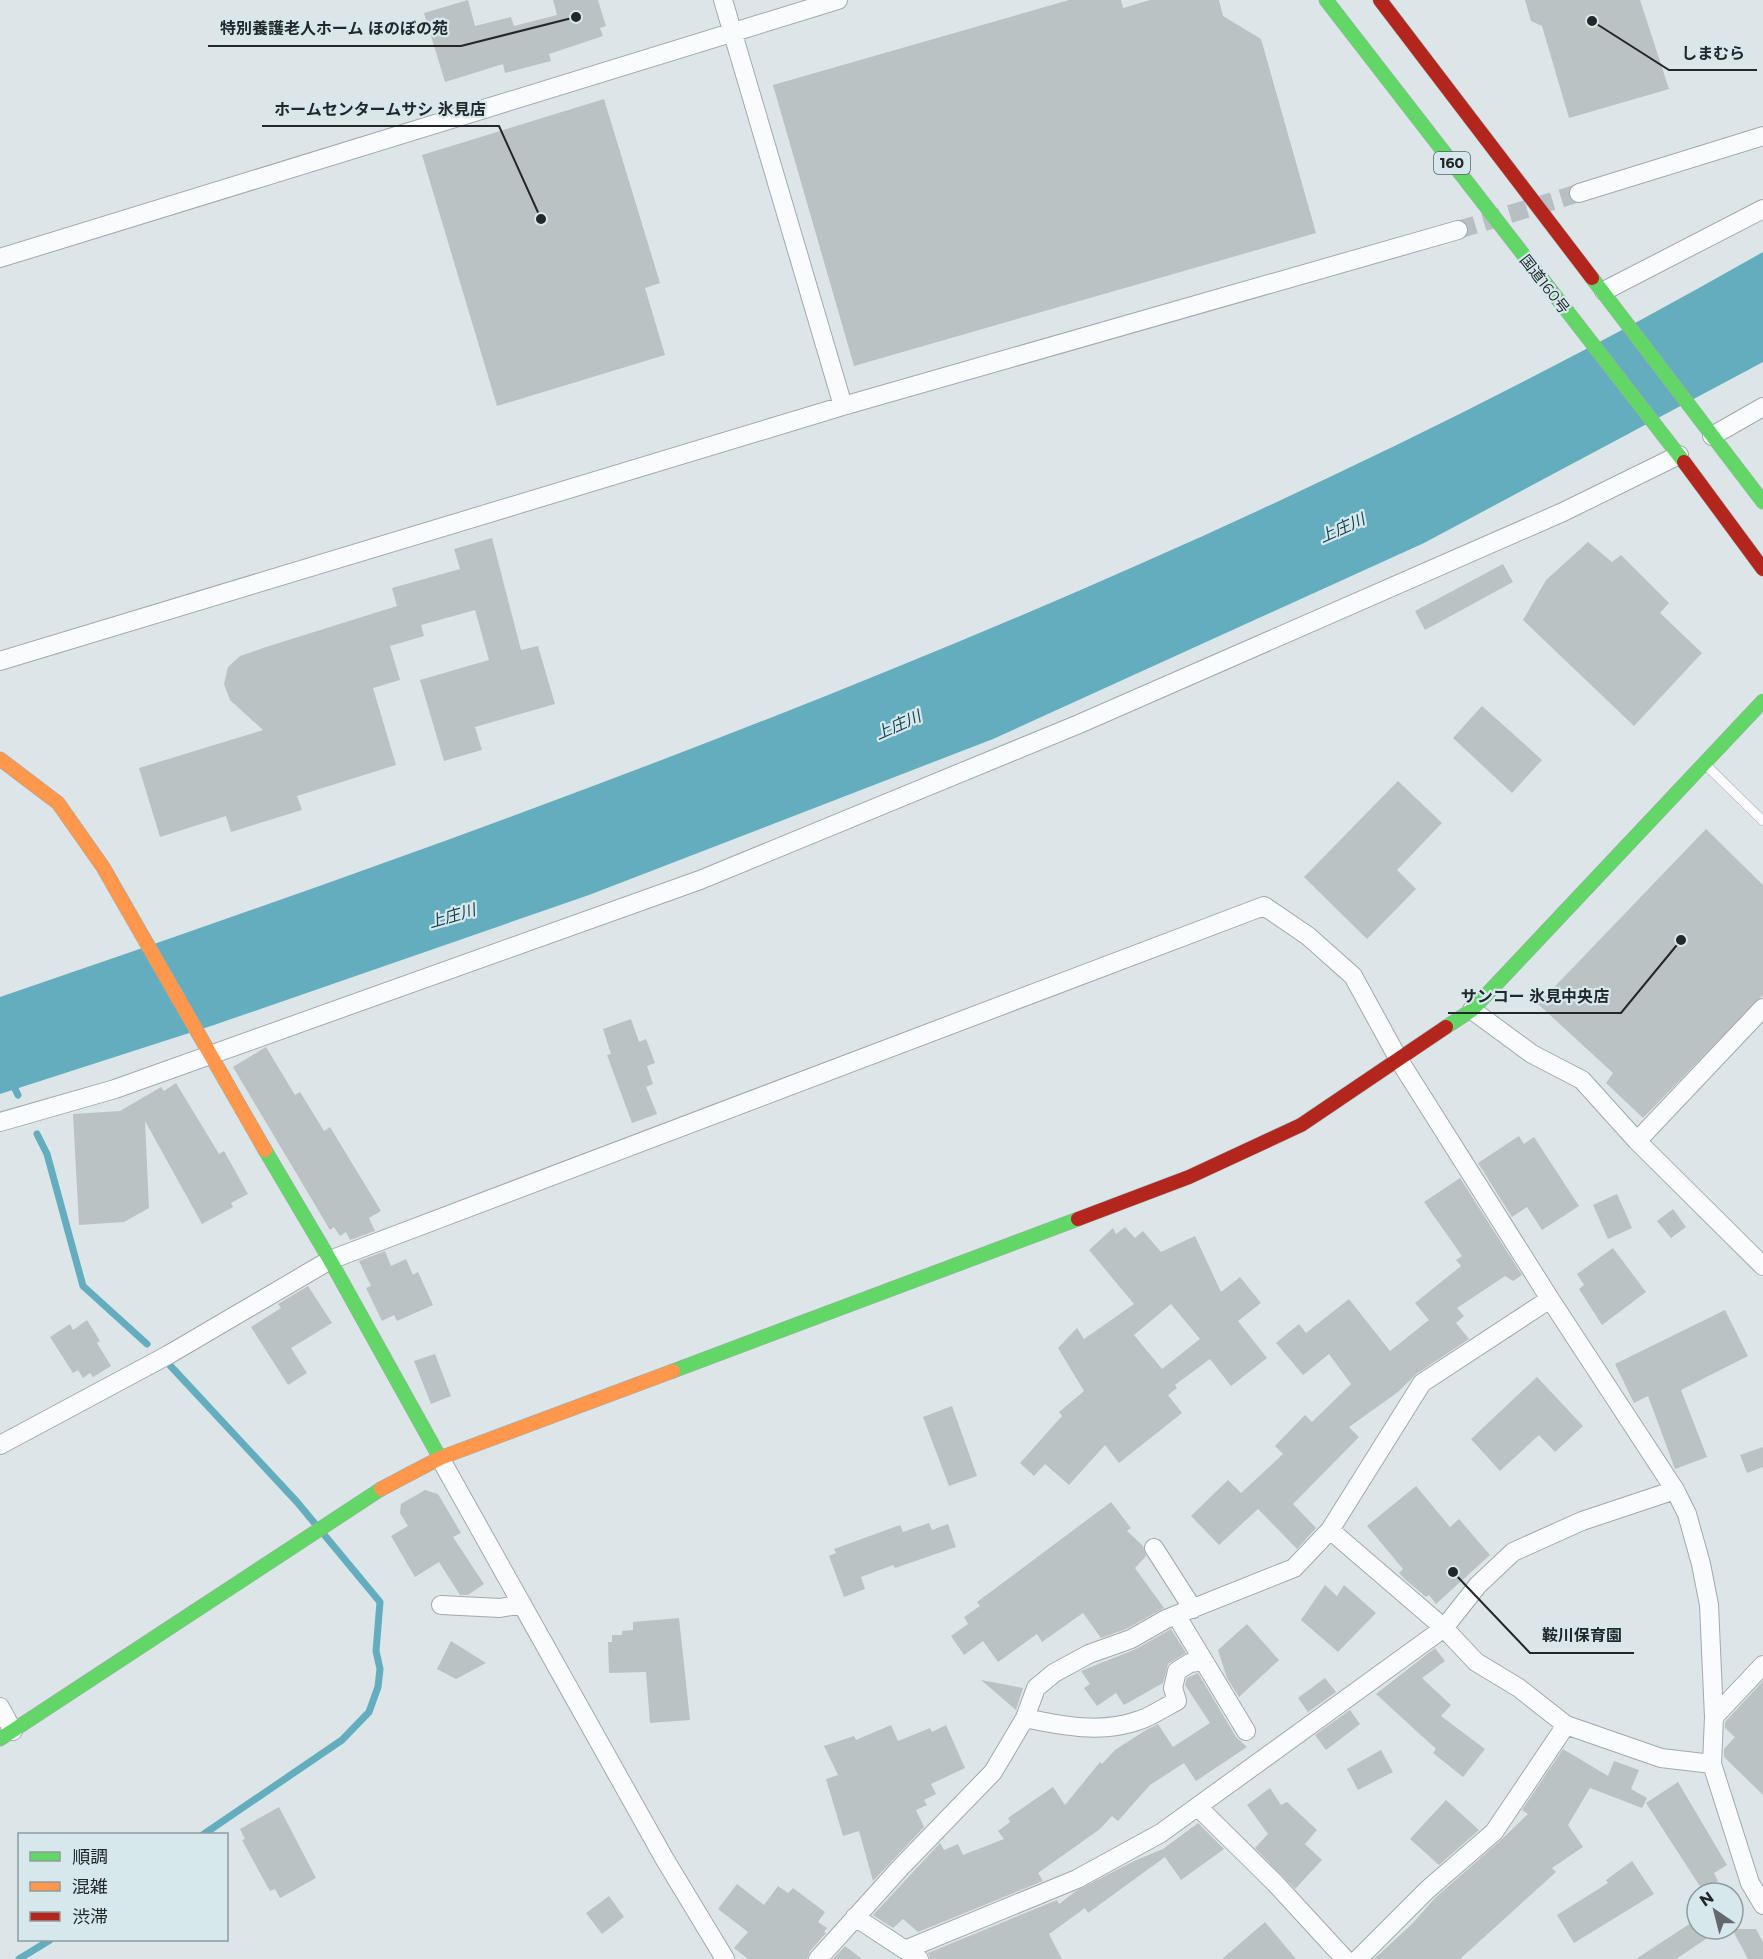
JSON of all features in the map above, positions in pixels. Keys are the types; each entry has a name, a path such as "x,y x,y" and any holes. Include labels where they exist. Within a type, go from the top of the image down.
{"main road":[{"name":"国道160号","path":"1326,0 1679,455 1763,569"},
{"name":"160","path":"1380,0 1763,502"},
{"path":"7,1735 398,1479 440,1458 1189,1177 1301,1125 1473,1010 1763,701"},
{"path":"0,759 58,803 103,867 209,1056 330,1260 440,1458"}],"street":[{"path":"723,0 843,406"},
{"path":"0,258 732,30 838,0"},
{"path":"1579,193 1763,135"},
{"path":"1604,291 1763,209"},
{"path":"0,661 843,406 1458,230"},
{"path":"1710,433 1763,407"},
{"path":"0,1122 115,1089 711,876 1079,724 1563,512 1679,455"},
{"path":"0,1445 168,1355 330,1260 1264,906 1308,936 1353,976 1399,1060 1550,1299 1675,1490 1687,1514 1708,1605 1714,1717 1712,1764 1750,1883 1763,1905"},
{"path":"1637,1141 1763,1008"},
{"path":"1473,1010 1532,1054 1582,1080 1637,1141 1763,1266"},
{"path":"818,1959 993,1772 1025,1718 1035,1688 1054,1672 1089,1654 1131,1639 1185,1612 1293,1568 1330,1530 1422,1383 1550,1299"},
{"path":"440,1458 664,1858 725,1959"},
{"path":"855,1917 913,1954 1077,1879 1161,1833 1444,1628 1478,1585 1513,1552 1582,1521 1675,1490"},
{"path":"1330,1530 1444,1628 1476,1662 1519,1688 1566,1725 1661,1758 1712,1764"},
{"path":"1154,1548 1185,1612 1204,1661 1246,1731"},
{"path":"441,1605 500,1608 522,1604"},
{"path":"1025,1718 1071,1728 1108,1727 1140,1720 1177,1701 1173,1688 1177,1671 1190,1663 1204,1661"},
{"path":"1714,1717 1763,1665"},
{"path":"0,1707 7,1735"},
{"path":"1358,1959 1427,1890 1494,1832 1566,1725"},
{"path":"1198,1807 1275,1883 1345,1959"}],"lane":[{"path":"1704,763 1763,820"}],"water":[{"name":"上庄川","path":"1763,252 1763,362 1424,543 993,739 589,895 214,1025 0,1094 0,997 452,838 676,754 900,666 1120,573 1338,473 1553,367"}],"building":[{"path":"468,0 475,26 511,17 514,26 557,15 553,0 598,0 606,26 600,28 603,36 549,54 551,61 505,73 503,64 445,82 424,13"},
{"path":"1069,0 1121,0 1123,8 1150,0 1219,0 1223,16 1261,39 1316,233 854,366 773,85"},
{"path":"1525,0 1640,0 1669,89 1569,118 1542,26 1531,21"},
{"path":"604,99 660,283 645,288 665,355 497,406 422,155"},
{"path":"492,538 521,650 538,646 555,704 475,727 482,750 444,761 420,680 489,660 475,610 421,625 424,636 390,646 400,680 373,688 396,765 297,796 302,810 231,832 226,816 160,837 139,768 263,730 230,700 224,684 228,667 240,656 397,606 392,588 460,569 454,549"},
{"path":"1588,542 1612,562 1621,555 1669,603 1660,613 1702,653 1634,726 1523,620 1546,580"},
{"path":"1503,564 1513,582 1425,630 1415,611"},
{"path":"1482,706 1542,760 1512,793 1453,738"},
{"path":"1398,781 1442,823 1397,870 1416,889 1367,939 1304,877"},
{"path":"1706,829 1763,885 1763,995 1643,1118 1606,1083 1613,1073 1538,1004"},
{"path":"631,1019 639,1042 646,1039 655,1063 647,1066 653,1084 646,1087 657,1114 632,1123 607,1055 611,1054 603,1029"},
{"path":"266,1047 295,1095 300,1092 324,1131 330,1127 381,1211 369,1218 375,1231 350,1240 346,1232 340,1236 334,1227 330,1230 233,1067"},
{"path":"176,1083 219,1154 224,1151 248,1194 231,1203 233,1207 202,1224 145,1121 149,1208 124,1222 79,1225 73,1114 120,1111 161,1087 164,1091"},
{"path":"1519,1136 1524,1144 1534,1137 1579,1206 1542,1230 1527,1207 1512,1217 1478,1163"},
{"path":"1460,1178 1522,1275 1513,1281 1505,1276 1457,1308 1464,1316 1456,1323 1469,1339 1416,1374 1398,1392 1349,1427 1359,1437 1293,1504 1316,1528 1297,1549 1258,1509 1219,1545 1191,1516 1228,1480 1241,1493 1283,1454 1275,1446 1305,1415 1312,1422 1351,1384 1329,1354 1303,1375 1276,1343 1299,1324 1306,1333 1349,1299 1390,1351 1429,1320 1415,1303 1461,1266 1456,1260 1462,1256 1424,1202"},
{"path":"1617,1194 1632,1228 1608,1239 1593,1205"},
{"path":"1673,1209 1686,1227 1671,1238 1657,1221"},
{"path":"1125,1227 1135,1238 1143,1231 1161,1252 1195,1236 1221,1292 1240,1277 1261,1303 1238,1321 1267,1358 1231,1386 1210,1359 1175,1385 1177,1388 1168,1395 1182,1413 1119,1463 1105,1445 1069,1485 1045,1464 1034,1476 1020,1463 1062,1416 1059,1412 1084,1391 1058,1348 1077,1328 1084,1339 1134,1304 1089,1250 1113,1228 1116,1234","holes":["1171,1304 1200,1339 1162,1369 1134,1335"]},
{"path":"1613,1248 1646,1292 1602,1325 1579,1289 1584,1285 1577,1274"},
{"path":"385,1251 391,1266 406,1259 413,1275 418,1272 433,1305 397,1321 394,1315 382,1321 366,1288 371,1286 359,1261"},
{"path":"308,1286 332,1323 291,1348 307,1373 288,1385 251,1327 281,1308 278,1304"},
{"path":"1725,1310 1748,1356 1681,1390 1707,1457 1675,1469 1648,1396 1634,1403 1615,1364"},
{"path":"87,1320 100,1341 97,1343 111,1366 93,1377 90,1373 83,1378 78,1370 73,1373 50,1337 70,1324 73,1330"},
{"path":"435,1354 451,1396 431,1404 414,1361"},
{"path":"1537,1377 1583,1426 1555,1452 1539,1435 1500,1471 1471,1439"},
{"path":"952,1406 977,1476 949,1486 923,1417"},
{"path":"1763,1447 1763,1467 1747,1473 1740,1455"},
{"path":"1416,1486 1450,1527 1459,1519 1490,1555 1436,1604 1429,1595 1426,1597 1399,1573 1403,1569 1367,1526"},
{"path":"425,1490 438,1494 461,1533 453,1537 484,1584 468,1595 460,1595 439,1562 415,1577 391,1536 408,1526 400,1513 401,1504"},
{"path":"1111,1502 1131,1528 1127,1531 1143,1546 1146,1556 1135,1568 1164,1608 1126,1629 1101,1638 1083,1613 1042,1642 1037,1634 998,1662 983,1641 964,1655 951,1636 968,1624 964,1617 980,1606 977,1602"},
{"path":"929,1523 932,1530 948,1524 956,1547 895,1568 893,1565 861,1577 865,1589 844,1597 829,1556 836,1553 834,1549 900,1525 903,1532"},
{"path":"1325,1585 1337,1596 1344,1585 1376,1613 1338,1652 1301,1620"},
{"path":"679,1618 690,1720 650,1723 646,1672 609,1673 608,1642 612,1642 612,1635 622,1635 622,1631 633,1630 633,1622"},
{"path":"1247,1624 1279,1660 1239,1697 1227,1678 1218,1650"},
{"path":"1171,1629 1186,1653 1168,1664 1163,1683 1124,1705 1116,1693 1097,1706 1084,1688 1090,1684 1081,1671 1136,1649"},
{"path":"451,1641 486,1663 456,1679 437,1669"},
{"path":"1435,1648 1445,1661 1422,1678 1451,1705 1441,1716 1485,1749 1463,1777 1433,1753 1436,1749 1376,1694"},
{"path":"1198,1673 1236,1737 1247,1747 1196,1781 1184,1763 1150,1785 1118,1821 1112,1816 1100,1829 1038,1873 1043,1881 918,1932 903,1919 893,1928 873,1915 940,1843 944,1850 958,1844 963,1855 1004,1839 998,1831 1010,1822 1008,1818 1053,1787 1065,1805 1100,1762 1102,1764 1115,1750 1146,1730 1158,1724 1173,1747 1210,1723 1185,1685 1187,1678"},
{"path":"1325,1678 1336,1692 1308,1712 1298,1698"},
{"path":"981,1680 1023,1688 1016,1710"},
{"path":"1763,1681 1763,1795 1724,1757 1724,1749 1735,1737 1725,1728 1725,1722"},
{"path":"1350,1710 1360,1724 1326,1750 1315,1735"},
{"path":"891,1725 898,1741 930,1728 932,1732 946,1725 965,1768 931,1784 936,1794 924,1800 927,1805 916,1810 924,1827 873,1881 859,1831 843,1836 826,1779 838,1775 824,1746 854,1736 856,1740"},
{"path":"1563,1749 1608,1776 1614,1761 1639,1770 1631,1789 1647,1798 1642,1808 1590,1788 1568,1825 1583,1847 1552,1868 1556,1872 1460,1959 1374,1959 1412,1924 1435,1898 1528,1814 1522,1810"},
{"path":"1381,1750 1393,1772 1358,1790 1347,1769"},
{"path":"1678,1782 1727,1865 1714,1873 1718,1881 1697,1881 1646,1803"},
{"path":"1270,1788 1281,1805 1287,1802 1317,1830 1305,1844 1322,1860 1295,1889 1255,1848 1268,1834 1247,1805"},
{"path":"1446,1800 1479,1830 1439,1865 1410,1839"},
{"path":"279,1807 316,1878 280,1898 275,1889 270,1891 242,1840 245,1839 240,1829"},
{"path":"1198,1823 1224,1849 1181,1880 1165,1857 1088,1913 1085,1908 1049,1934 1062,1959 930,1959 928,1953 1057,1900 1059,1904 1076,1891 1134,1861 1163,1849"},
{"path":"1632,1861 1654,1894 1574,1943 1557,1915 1608,1883 1606,1880"},
{"path":"737,1884 764,1905 778,1886 788,1893 793,1888 825,1912 818,1922 827,1928 824,1932 826,1933 810,1951 807,1959 748,1959 734,1948 748,1932 718,1909"},
{"path":"609,1896 624,1917 602,1934 586,1913"},
{"path":"1265,1922 1296,1959 1222,1959"},
{"path":"1685,1927 1685,1941 1703,1941 1676,1959 1636,1959"},
{"path":"1745,1929 1756,1929 1763,1942 1763,1959 1748,1959 1738,1941 1745,1941"},
{"path":"845,1946 862,1959 833,1959"}],"waterway":[{"path":"11,1081 18,1095"},
{"path":"37,1134 47,1154 83,1286 147,1344"},
{"path":"165,1360 297,1502 380,1602 376,1651 380,1669 378,1687 369,1712 342,1740 205,1833"},
{"path":"19,1959 48,1941"}],"tunnel":[{"path":"1458,230 1579,193"}],"traffic: fast":[{"path":"1326,0 1684,462"},
{"path":"1592,278 1763,502"},
{"path":"1446,1027 1472,1010 1763,701"},
{"path":"265,1150 330,1260 440,1458"},
{"path":"673,1371 1078,1219"},
{"path":"0,1739 381,1489"}],"traffic: slow":[{"path":"0,759 58,803 103,867 265,1150"},
{"path":"381,1489 440,1458 673,1371"}],"traffic: jam":[{"path":"1380,0 1592,278"},
{"path":"1684,462 1763,569"},
{"path":"1078,1219 1189,1177 1301,1125 1446,1027"}],"place":[{"name":"特別養護老人ホーム ほのぼの苑","path":"576,17"},
{"name":"しまむら","path":"1592,21"},
{"name":"ホームセンタームサシ 氷見店","path":"541,219"},
{"name":"サンコー 氷見中央店","path":"1681,940"},
{"name":"鞍川保育園","path":"1453,1572"}]}
